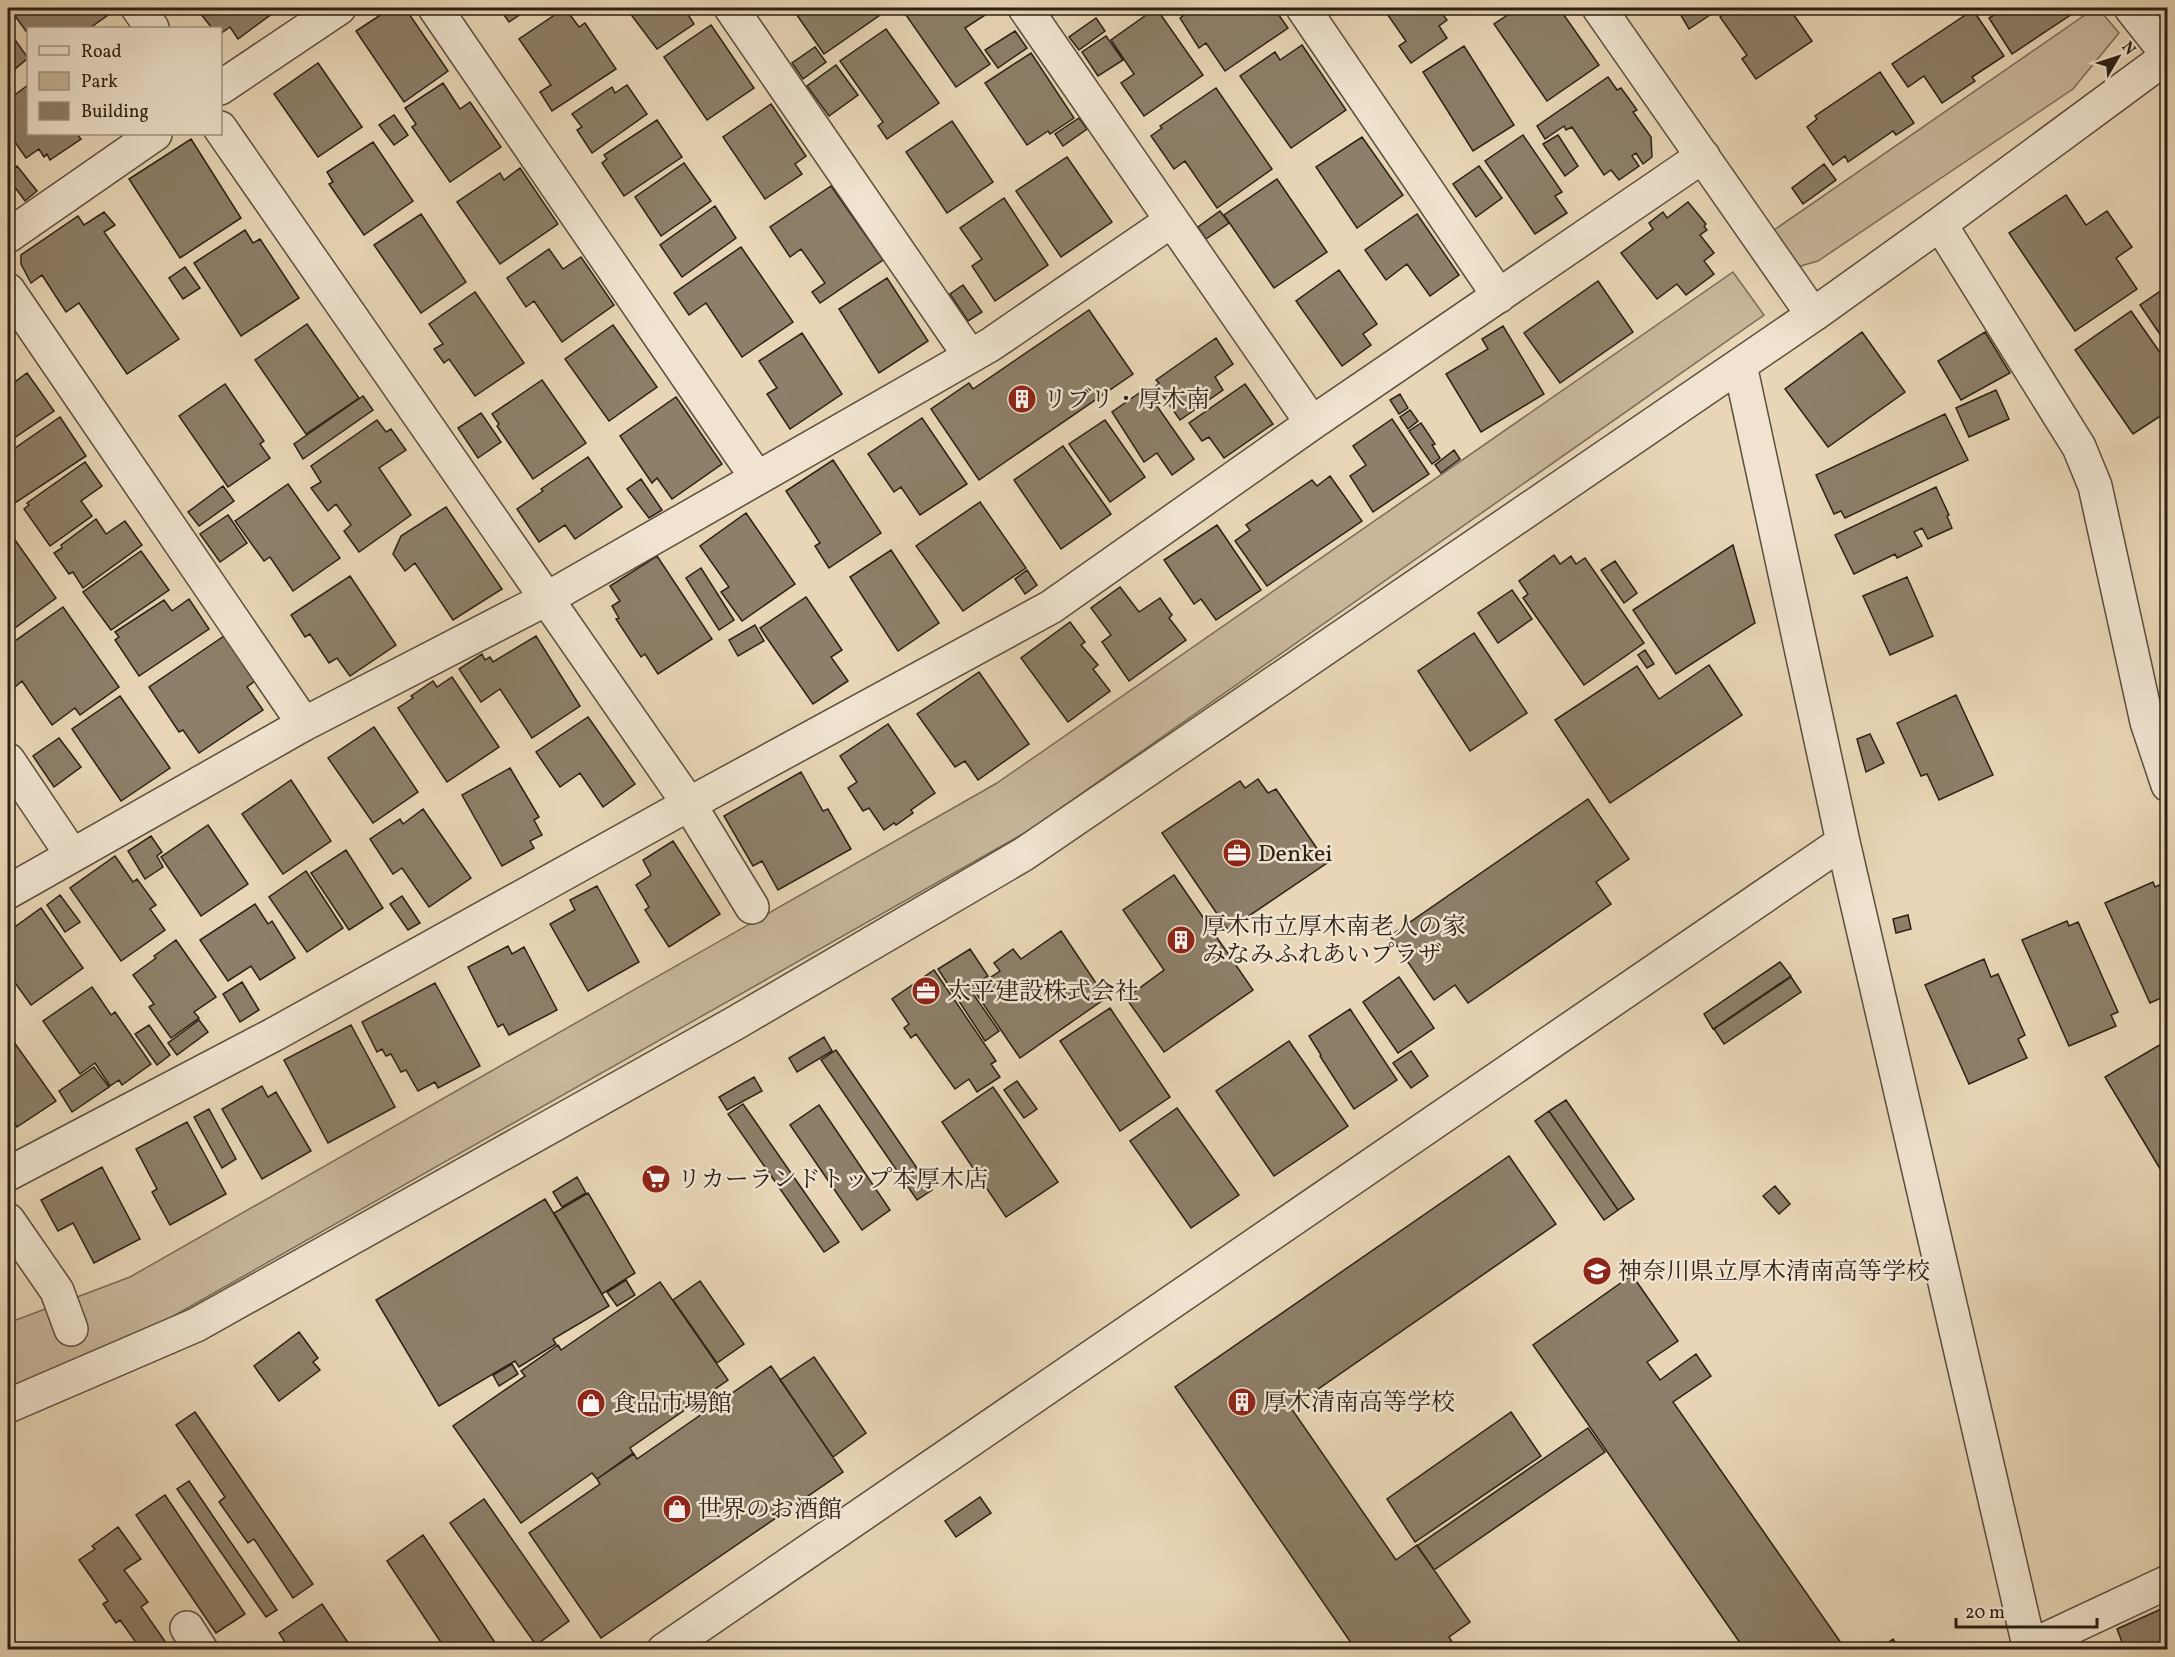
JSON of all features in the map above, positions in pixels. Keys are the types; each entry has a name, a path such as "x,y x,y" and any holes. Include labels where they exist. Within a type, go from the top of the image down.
{"street":[{"path":"138,8 151,27"},
{"path":"222,87 339,8"},
{"path":"435,8 758,478"},
{"path":"731,8 970,356"},
{"path":"1025,8 1312,423"},
{"path":"1303,8 1499,296"},
{"path":"1599,8 1813,315"},
{"path":"8,1406 196,1325 737,1022 1024,854 1813,315 2168,55 2131,8"},
{"path":"222,131 689,804 752,908"},
{"path":"8,236 153,135"},
{"path":"8,1174 273,1035 689,804 1051,607 1312,423 1703,156"},
{"path":"8,892 304,724 548,598 990,345 1171,221"},
{"path":"1940,224 2079,447 2095,486 2146,722 2168,785"},
{"path":"8,290 304,724"},
{"path":"1740,365 1843,842 2030,1648 2168,1582"},
{"path":"8,760 72,855"},
{"path":"664,1650 1843,842"},
{"path":"8,1220 57,1291 71,1329"}],"green space":[{"path":"2098,8 2119,33 2073,89 1818,261 1797,267 1774,230"},
{"path":"1733,272 1764,315 1028,831 161,1323 8,1390 8,1323 130,1277 997,783"}],"building":[{"path":"21,8 103,8 108,15 91,27 27,27 27,33 13,13"},
{"path":"196,8 269,8 273,13 238,39 230,27 222,33 222,27 211,27"},
{"path":"391,8 405,8 448,71 404,102 356,31"},
{"path":"499,8 530,8 509,22"},
{"path":"565,8 579,27 585,23 616,69 552,111 540,92 551,85 519,39"},
{"path":"626,8 684,8 694,24 657,49"},
{"path":"792,8 874,8 880,15 824,54"},
{"path":"917,8 996,8 965,28 990,64 956,87 906,15"},
{"path":"1156,8 1203,75 1144,116 1121,83 1134,74 1111,40"},
{"path":"1195,8 1274,8 1288,28 1225,71 1206,43 1199,48 1180,18"},
{"path":"1383,8 1438,8 1447,20 1439,26 1447,38 1411,63 1399,46 1406,41"},
{"path":"1518,8 1559,8 1599,65 1547,101 1494,24"},
{"path":"1686,8 1719,9 1689,29 1679,12"},
{"path":"1733,8 1738,15 1749,8 1789,8 1812,41 1756,79 1742,59 1747,55 1720,17"},
{"path":"2005,8 2081,8 2012,54 1989,18"},
{"path":"1973,10 2004,56 1972,77 1975,81 1942,103 1924,76 1908,87 1892,64"},
{"path":"1096,18 1105,31 1079,50 1069,37"},
{"path":"711,25 754,88 707,120 664,57"},
{"path":"886,29 939,103 887,139 878,126 883,122 840,61"},
{"path":"8,30 27,59 8,75"},
{"path":"1015,31 1027,48 998,68 985,50"},
{"path":"1106,36 1123,60 1098,76 1082,52"},
{"path":"1302,45 1346,110 1291,148 1240,76 1275,52 1280,60"},
{"path":"1464,46 1514,125 1473,151 1423,72"},
{"path":"815,47 826,62 803,79 792,63"},
{"path":"1031,53 1074,118 1050,134 1048,131 1027,145 985,83"},
{"path":"318,63 362,127 318,157 274,94"},
{"path":"836,65 858,95 829,116 807,86"},
{"path":"1880,72 1914,123 1896,135 1893,131 1848,162 1845,156 1833,165 1807,127 1817,119 1815,116"},
{"path":"1608,77 1617,90 1621,88 1637,110 1633,112 1651,137 1652,157 1643,164 1636,153 1632,156 1639,166 1619,180 1611,170 1604,175 1572,127 1566,130 1564,126 1545,139 1537,126"},
{"path":"443,83 460,109 470,102 501,147 450,182 412,127 416,124 405,108"},
{"path":"627,85 647,114 592,153 577,130 582,127 572,114 612,87 615,93"},
{"path":"27,86 27,135 78,135 81,139 50,160 47,154 44,157 39,149 26,158 8,132 8,100"},
{"path":"1216,88 1272,169 1217,208 1185,161 1174,169 1151,136 1162,128 1160,126"},
{"path":"771,104 806,156 795,164 802,174 765,199 723,137"},
{"path":"394,115 408,135 394,145 379,125"},
{"path":"1079,118 1087,129 1063,146 1055,134"},
{"path":"657,120 682,157 624,196 602,163 607,159 604,155"},
{"path":"952,121 993,182 947,213 906,152"},
{"path":"1523,135 1562,192 1555,196 1567,213 1535,234 1485,161"},
{"path":"1558,135 1578,166 1565,176 1543,144"},
{"path":"1362,137 1403,195 1357,228 1316,167"},
{"path":"191,139 241,218 180,258 129,179"},
{"path":"373,142 413,201 364,235 329,184 333,182 327,172"},
{"path":"1067,157 1112,222 1061,257 1016,191"},
{"path":"684,163 711,201 661,236 635,197"},
{"path":"1824,164 1836,180 1803,204 1792,188"},
{"path":"17,166 37,191 25,201 8,178 8,173"},
{"path":"1479,166 1502,198 1476,217 1453,184"},
{"path":"520,168 558,224 500,264 457,202 500,173 504,180"},
{"path":"1277,179 1327,252 1274,288 1224,215"},
{"path":"831,186 883,260 820,303 812,292 825,283 801,249 790,257 770,227"},
{"path":"2066,195 2086,225 2107,211 2132,247 2116,258 2137,289 2075,331 2009,233"},
{"path":"1004,198 1048,265 995,301 972,266 982,259 960,228"},
{"path":"1688,202 1706,224 1704,226 1707,230 1700,235 1714,253 1704,261 1714,274 1686,295 1677,284 1657,299 1621,253 1653,229 1649,223 1663,212 1667,218"},
{"path":"715,206 736,238 682,277 660,245"},
{"path":"1220,211 1229,223 1206,239 1198,227"},
{"path":"104,212 115,225 104,232 179,339 127,374 79,303 66,312 42,275 31,283 21,264 21,255 78,216 84,225"},
{"path":"421,214 466,282 421,313 374,245"},
{"path":"1417,214 1459,275 1430,296 1407,264 1386,280 1365,250"},
{"path":"245,230 253,243 260,239 299,298 241,336 194,263"},
{"path":"741,247 793,322 742,357 706,303 689,315 674,293"},
{"path":"549,249 563,269 581,257 614,305 562,342 534,301 526,307 507,278"},
{"path":"185,267 200,288 183,299 169,278"},
{"path":"1339,270 1377,324 1363,334 1371,345 1342,366 1296,301"},
{"path":"887,278 928,341 879,373 839,309"},
{"path":"1598,281 1633,332 1560,383 1524,333"},
{"path":"963,285 982,312 968,321 950,294"},
{"path":"2168,286 2168,346 2140,305"},
{"path":"475,292 524,363 475,396 449,359 444,363 434,349 443,344 429,324"},
{"name":"リブリ・厚木南","path":"1089,310 1133,374 979,480 931,409 969,383 973,389"},
{"path":"2131,311 2168,364 2168,411 2133,434 2075,350"},
{"path":"307,324 359,398 306,434 255,360"},
{"path":"613,325 657,387 609,421 565,359"},
{"path":"1503,326 1544,394 1481,432 1446,374 1488,349 1482,339"},
{"path":"1862,332 1905,392 1828,447 1785,389"},
{"path":"1985,332 2010,373 1961,400 1938,361"},
{"path":"802,333 842,394 790,429 767,394 777,388 759,361"},
{"path":"1216,338 1233,364 1215,377 1223,390 1180,420 1156,386 1159,383 1156,380"},
{"path":"27,373 54,411 8,442 8,387"},
{"path":"542,380 586,443 533,479 497,426 499,424 492,414"},
{"path":"225,384 264,441 260,444 270,458 228,487 179,416"},
{"path":"1245,384 1273,424 1224,458 1209,437 1202,441 1189,423"},
{"path":"1145,389 1194,459 1172,475 1157,453 1144,462 1112,412"},
{"path":"1996,390 2009,419 1969,437 1956,408"},
{"path":"1400,394 1408,408 1399,414 1390,400"},
{"path":"363,396 373,410 303,459 294,444"},
{"path":"676,397 722,464 672,499 657,478 652,483 620,436"},
{"path":"1410,410 1418,421 1408,429 1400,417"},
{"path":"481,413 501,442 478,458 458,428"},
{"path":"1945,414 1968,460 1845,518 1841,511 1834,514 1816,475"},
{"path":"60,417 86,456 15,503 8,492 8,453"},
{"path":"922,418 967,484 920,515 901,487 894,492 868,454"},
{"path":"1392,419 1429,474 1373,512 1350,476 1366,465 1353,446"},
{"path":"377,420 386,432 391,429 406,450 379,468 411,515 359,552 344,531 351,525 336,504 328,511 311,488 321,482 311,466"},
{"path":"1105,420 1145,477 1110,502 1069,444"},
{"path":"1421,423 1435,444 1432,445 1440,458 1432,464 1409,431"},
{"path":"1063,446 1111,514 1061,549 1014,480"},
{"path":"1454,450 1460,459 1441,473 1435,465"},
{"path":"588,457 622,507 575,539 565,525 539,542 517,509 543,491 541,489"},
{"path":"833,460 881,533 829,568 815,546 820,543 786,491"},
{"path":"85,462 102,486 81,501 92,516 50,546 24,509 29,505 27,503"},
{"path":"1330,476 1362,521 1267,586 1235,541 1250,530 1246,525 1312,480 1317,486"},
{"path":"641,479 662,510 649,518 627,489"},
{"path":"288,484 340,558 293,591 270,557 264,561 235,521"},
{"path":"223,486 234,501 199,526 188,512"},
{"path":"1936,487 1949,515 1947,516 1952,528 1928,539 1922,528 1914,532 1922,546 1897,558 1895,554 1854,574 1835,535"},
{"path":"980,502 1026,568 963,611 916,546"},
{"path":"446,507 502,589 453,620 415,563 405,571 393,554 401,536"},
{"path":"746,513 795,584 742,621 721,592 729,587 700,546"},
{"path":"228,515 247,543 220,562 200,534"},
{"path":"96,519 106,534 125,521 142,545 83,588 73,572 69,574 54,553 62,548 61,545"},
{"path":"1217,525 1261,590 1216,620 1201,599 1194,604 1164,560"},
{"path":"8,530 56,598 8,633"},
{"path":"1733,545 1755,623 1676,674 1633,610"},
{"path":"891,550 939,623 898,651 850,577"},
{"path":"141,551 169,590 111,630 83,592"},
{"path":"1554,555 1560,564 1571,556 1576,564 1585,558 1644,643 1584,685 1523,598 1528,594 1519,581"},
{"path":"657,556 712,639 658,674 645,654 641,657 616,619 619,618 612,606 620,601 610,586"},
{"path":"1615,561 1637,593 1624,603 1601,570"},
{"path":"701,568 734,620 719,630 686,578"},
{"path":"1027,570 1037,585 1025,594 1015,579"},
{"path":"350,576 396,645 350,676 337,658 329,663 310,634 305,637 291,615"},
{"path":"1907,577 1933,636 1890,655 1863,596"},
{"path":"1120,587 1139,612 1160,598 1172,615 1169,618 1186,640 1129,681 1102,642 1111,635 1091,608"},
{"path":"1512,590 1532,619 1498,643 1478,613"},
{"path":"806,597 842,650 831,657 848,681 813,704 760,628"},
{"path":"189,599 209,629 139,676 115,640 119,637 115,632 164,600 172,611"},
{"path":"63,607 119,687 80,715 75,708 52,725 22,681 15,687 8,677 8,646"},
{"path":"1070,622 1085,642 1081,645 1098,665 1093,669 1110,691 1068,722 1021,658"},
{"path":"755,625 764,641 738,656 729,640"},
{"path":"1474,633 1527,713 1470,751 1418,671"},
{"path":"227,634 256,680 247,687 263,710 199,753 183,730 179,732 149,687"},
{"path":"536,636 580,706 532,738 500,689 481,702 459,669 482,654 485,660 490,657 493,662"},
{"path":"1645,650 1654,664 1647,668 1638,655"},
{"path":"1709,665 1742,715 1610,803 1555,720 1637,666 1659,699"},
{"path":"979,672 1029,744 978,780 965,761 955,767 917,714"},
{"path":"452,677 499,747 447,782 398,708 433,681 437,687"},
{"path":"1956,695 1993,775 1939,800 1927,774 1921,776 1897,723"},
{"path":"120,696 170,768 121,801 72,729"},
{"path":"588,717 635,784 603,807 580,773 560,787 536,752"},
{"path":"888,724 935,793 911,810 913,813 884,830 869,808 863,811 848,788 857,782 840,756"},
{"path":"374,727 418,792 373,823 328,758"},
{"path":"1870,734 1884,763 1866,772 1857,739"},
{"path":"59,738 81,767 54,787 33,756"},
{"path":"510,768 539,817 534,820 542,835 530,841 534,848 502,866 462,795"},
{"path":"801,772 823,811 828,809 851,849 778,890 762,861 753,866 724,816"},
{"path":"1258,779 1268,793 1276,789 1327,863 1228,930 1162,833 1240,781 1245,788"},
{"path":"291,780 331,841 283,874 242,814"},
{"path":"1588,799 1629,859 1596,882 1611,904 1468,1003 1455,985 1434,1000 1390,936"},
{"path":"423,809 471,878 429,907 402,868 393,874 370,839 400,819 403,824"},
{"path":"208,825 248,884 201,916 161,857"},
{"path":"151,836 162,852 157,856 163,867 145,879 128,851"},
{"path":"673,841 720,914 669,947 645,910 649,907 636,885 651,875 643,860"},
{"path":"346,850 383,908 349,930 311,873"},
{"path":"115,856 133,882 137,879 156,905 150,909 165,930 121,961 70,888"},
{"path":"306,871 343,928 307,952 269,897"},
{"name":"厚木市立厚木南老人の家 みなみふれあいプラザ","path":"1174,875 1253,990 1164,1052 1126,998 1164,970 1123,910"},
{"path":"2153,882 2155,887 2164,883 2168,892 2168,995 2150,1003 2105,903"},
{"path":"597,886 639,962 588,991 550,924 575,910 570,900"},
{"path":"60,895 80,922 65,932 47,905"},
{"path":"402,896 420,923 408,930 390,904"},
{"path":"255,904 268,924 272,921 295,958 260,980 251,966 228,981 200,940"},
{"path":"41,908 83,968 31,1005 8,973 8,932"},
{"path":"1908,915 1911,929 1896,933 1893,919"},
{"path":"2067,921 2069,926 2078,922 2118,1012 2111,1015 2116,1026 2069,1046 2022,940"},
{"path":"1061,931 1106,998 1020,1058 973,989 1000,971 994,963 1013,949 1021,959"},
{"path":"176,940 216,997 194,1012 199,1018 171,1038 149,1007 154,1004 133,975"},
{"path":"508,946 512,954 524,947 557,1010 509,1035 503,1024 498,1027 468,967"},
{"path":"970,949 988,976 969,988 999,1031 985,1041 938,969"},
{"path":"1984,959 1991,977 1998,974 2025,1035 2018,1039 2027,1058 1969,1084 1925,985"},
{"path":"1780,962 1791,976 1713,1029 1704,1014"},
{"path":"934,970 996,1061 991,1064 1000,1077 977,1092 969,1079 955,1089 916,1034 911,1038 904,1028 909,1024 892,999"},
{"path":"1399,977 1434,1028 1398,1053 1363,1002"},
{"path":"1791,977 1801,992 1724,1044 1714,1029"},
{"path":"242,982 259,1010 240,1022 223,994"},
{"path":"435,983 480,1066 438,1088 435,1082 418,1091 406,1070 401,1072 391,1054 386,1056 382,1049 377,1052 362,1022"},
{"path":"92,987 111,1015 115,1012 151,1064 122,1085 119,1080 110,1086 95,1063 80,1074 43,1021"},
{"path":"1110,1008 1170,1097 1120,1131 1060,1041"},
{"path":"1350,1009 1397,1080 1354,1109 1309,1036"},
{"path":"199,1020 208,1032 177,1055 168,1043"},
{"path":"149,1025 170,1055 157,1065 135,1034"},
{"path":"351,1025 395,1107 328,1143 284,1060"},
{"path":"824,1037 832,1051 797,1072 789,1058"},
{"path":"11,1038 56,1101 17,1127 12,1119 8,1122 8,1040"},
{"path":"2168,1040 2168,1176 2165,1177 2105,1077"},
{"path":"1289,1041 1348,1126 1274,1176 1216,1091"},
{"path":"836,1050 932,1190 917,1200 821,1060"},
{"path":"1411,1051 1428,1076 1411,1088 1393,1063"},
{"path":"94,1067 109,1087 72,1112 59,1091"},
{"path":"754,1077 762,1091 727,1110 719,1097"},
{"path":"1017,1081 1037,1109 1024,1118 1004,1090"},
{"path":"262,1086 268,1097 276,1092 311,1151 262,1179 222,1109"},
{"path":"993,1087 1058,1182 1006,1217 942,1122"},
{"path":"1566,1100 1634,1199 1618,1210 1549,1111"},
{"path":"743,1104 839,1242 824,1252 728,1114"},
{"path":"819,1105 890,1210 862,1230 790,1125"},
{"path":"1177,1108 1239,1195 1191,1228 1130,1141"},
{"path":"209,1109 236,1159 222,1168 194,1117"},
{"path":"1549,1111 1618,1210 1604,1220 1535,1121"},
{"path":"187,1122 226,1194 170,1225 152,1192 157,1189 136,1149"},
{"name":"厚木清南高等学校","path":"1509,1156 1556,1224 1291,1408 1396,1560 1417,1545 1470,1622 1449,1637 1457,1650 1356,1650 1175,1387"},
{"path":"102,1167 140,1239 94,1263 73,1223 58,1231 41,1200"},
{"path":"577,1177 586,1193 562,1207 553,1192"},
{"path":"1775,1186 1790,1204 1779,1214 1763,1196"},
{"path":"588,1193 635,1273 602,1294 554,1213"},
{"path":"545,1199 609,1306 553,1339 556,1344 519,1367 515,1361 439,1406 376,1300"},
{"path":"1632,1275 1678,1341 1647,1362 1660,1380 1696,1354 1711,1376 1673,1402 1846,1650 1745,1650 1533,1345"},
{"path":"626,1280 635,1295 617,1306 607,1292"},
{"path":"700,1281 744,1344 717,1363 673,1300"},
{"name":"食品市場館","path":"660,1282 728,1380 630,1448 633,1453 597,1479 592,1473 521,1523 453,1426 525,1376 521,1371 558,1345 561,1350"},
{"path":"299,1332 318,1358 313,1362 320,1370 279,1401 254,1366"},
{"path":"814,1357 866,1433 833,1457 780,1380"},
{"path":"512,1364 518,1374 499,1386 493,1375"},
{"name":"世界のお酒館","path":"771,1366 843,1472 601,1638 529,1533 600,1484 597,1479 634,1454 637,1459"},
{"path":"195,1412 313,1584 293,1598 254,1539 248,1543 219,1502 225,1497 176,1425"},
{"path":"1511,1412 1541,1456 1415,1542 1387,1499"},
{"path":"1588,1428 1605,1452 1434,1570 1417,1546"},
{"path":"189,1481 277,1610 266,1617 177,1489"},
{"path":"165,1495 245,1614 216,1633 136,1515"},
{"path":"980,1497 991,1513 956,1537 945,1521"},
{"path":"484,1499 569,1621 536,1645 450,1523"},
{"path":"118,1527 141,1559 124,1570 148,1602 141,1607 171,1650 132,1650 138,1645 120,1620 116,1623 103,1604 108,1601 79,1560 95,1549 92,1546"},
{"path":"423,1535 500,1650 446,1650 387,1561"},
{"path":"322,1604 353,1650 290,1650 279,1633"},
{"path":"2168,1606 2168,1650 2125,1650 2117,1629"},
{"path":"1893,1639 1900,1650 1878,1650"}],"place":[{"name":"リブリ・厚木南","path":"1022,399"},
{"name":"Denkei","path":"1237,853"},
{"name":"厚木市立厚木南老人の家 みなみふれあいプラザ","path":"1181,940"},
{"name":"太平建設株式会社","path":"926,991"},
{"name":"リカーランドトップ本厚木店","path":"656,1179"},
{"name":"神奈川県立厚木清南高等学校","path":"1597,1271"},
{"name":"厚木清南高等学校","path":"1242,1402"},
{"name":"食品市場館","path":"591,1403"},
{"name":"世界のお酒館","path":"677,1509"}]}
